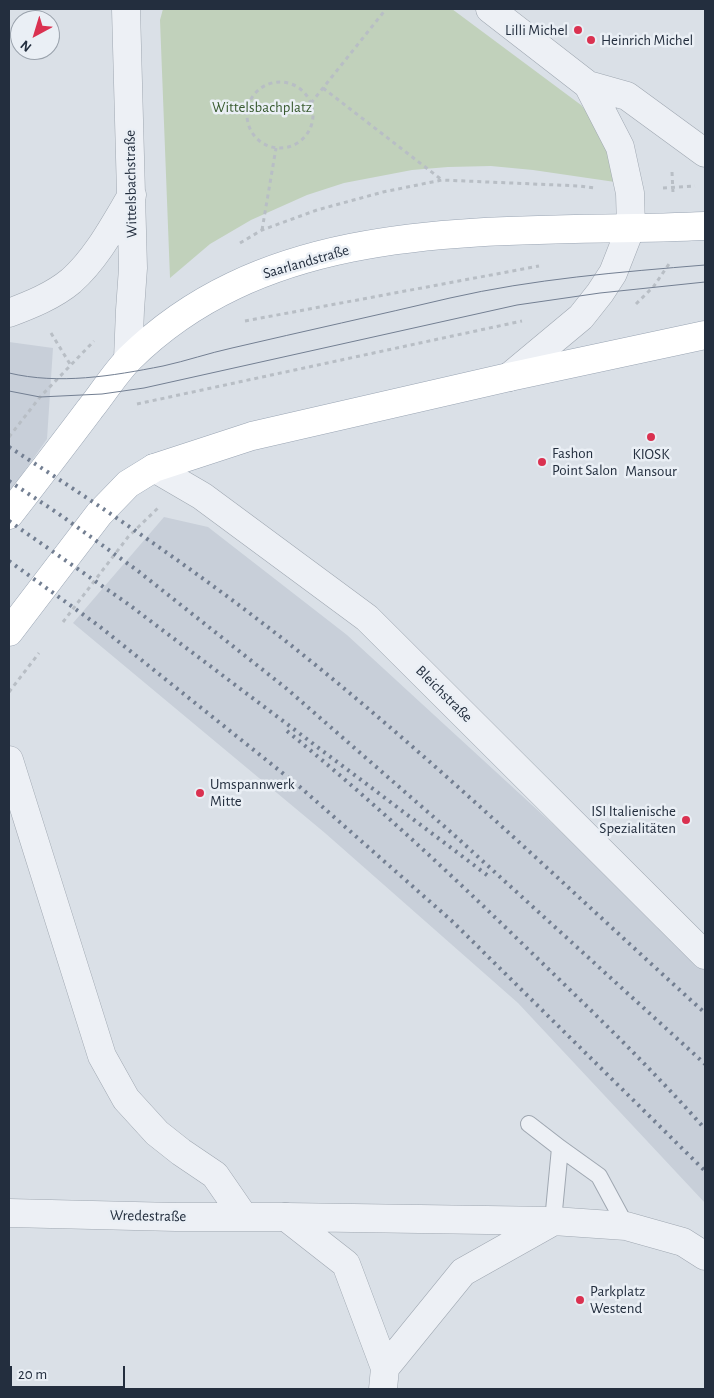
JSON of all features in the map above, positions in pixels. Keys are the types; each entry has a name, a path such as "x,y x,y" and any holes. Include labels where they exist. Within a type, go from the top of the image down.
{"main road":[{"name":"Saarlandstraße","path":"9,515 128,359 165,327 214,295 236,284 271,270 331,253 396,239 468,232 705,226"},
{"path":"9,632 99,514 128,484 154,468 252,436 509,377 705,335"}],"street":[{"name":"Wittelsbachstraße","path":"126,9 133,268 128,359"},
{"path":"490,9 588,85 627,96 705,153"},
{"path":"509,377 564,333 586,311 613,273 631,227 630,192 620,147 588,85"},
{"path":"9,313 44,299 70,281 94,256 132,195"},
{"name":"Bleichstraße","path":"154,468 202,496 367,618 705,955"},
{"path":"9,760 102,1056 126,1099 157,1132 181,1152 215,1175 244,1217"},
{"name":"Wredestraße","path":"9,1213 176,1217 553,1221 626,1226 683,1242 705,1256"},
{"path":"286,1217 346,1264 384,1379"},
{"path":"384,1379 463,1272 553,1221"}],"lane":[{"path":"529,1124 599,1176 626,1226"},
{"path":"553,1221 560,1148"}],"path":[{"path":"311,103 386,9"},
{"path":"284,82 302,90 311,103 313,117 311,127 307,135 299,142 290,146 276,148 263,144 257,139 248,124 247,108 255,93 268,84 284,82"},
{"path":"323,88 442,180"},
{"path":"262,230 276,148"},
{"path":"634,306 654,286 676,255 676,227 672,186"},
{"path":"237,323 540,266"},
{"path":"129,405 522,320"},
{"path":"62,622 128,538 160,506 202,496"},
{"path":"9,692 44,646"}],"shaded area":[{"path":"9,342 53,348 47,439 9,493"},
{"path":"164,517 208,527 347,635 705,964 705,1203 518,1003 325,833 73,623"}],"green space":[{"name":"Wittelsbachplatz","path":"163,9 452,9 581,105 597,124 608,151 615,182 491,166 412,170 344,183 307,195 251,220 210,244 170,278 160,20"}],"tram line":[{"path":"9,373 28,377 66,379 105,376 163,366 223,350 481,291 577,277 705,265"},
{"path":"9,391 40,397 102,394 144,388 517,305 600,293 705,282"}],"railway":[{"path":"9,447 167,552 318,667 466,794 705,1013"},
{"path":"9,481 59,514 138,571 287,689 453,834 705,1064"},
{"path":"9,521 128,604 491,878"},
{"path":"9,561 99,626 300,787 453,922 705,1171"},
{"path":"287,731 383,813 476,899 622,1042 705,1129"}],"place":[{"name":"Lilli Michel","path":"578,30"},
{"name":"Heinrich Michel","path":"591,40"},
{"name":"KIOSK Mansour","path":"651,437"},
{"name":"Fashon Point Salon","path":"542,462"},
{"name":"Umspannwerk Mitte","path":"200,793"},
{"name":"ISI Italienische Spezialitäten","path":"686,820"},
{"name":"Parkplatz Westend","path":"580,1300"}]}
